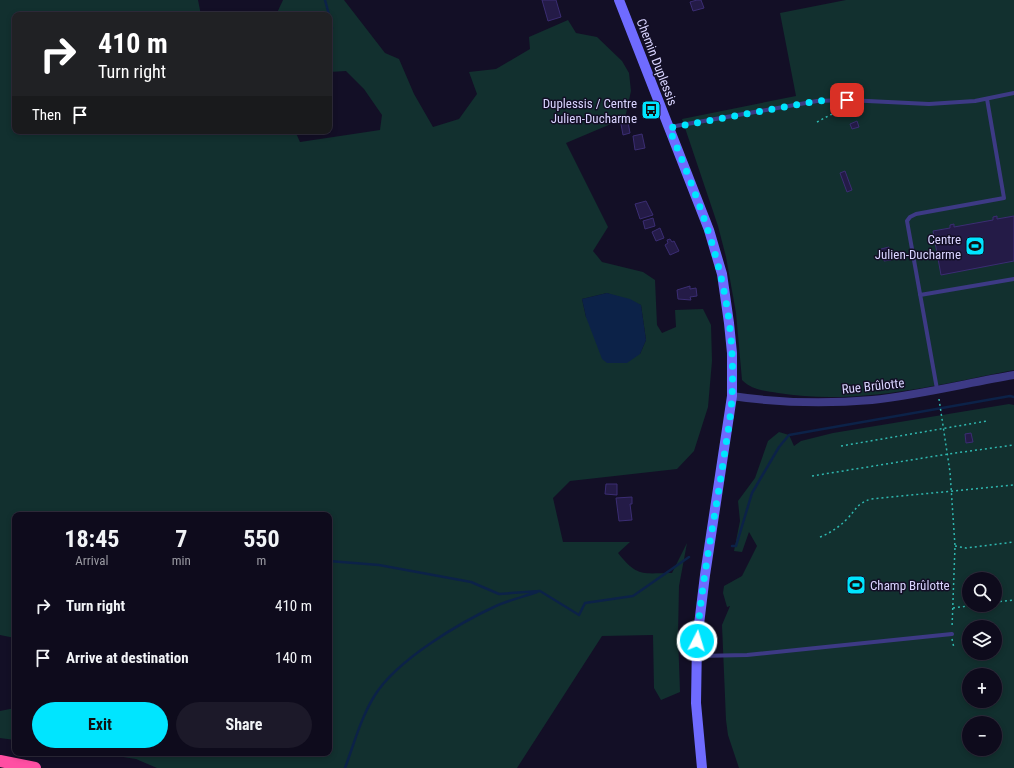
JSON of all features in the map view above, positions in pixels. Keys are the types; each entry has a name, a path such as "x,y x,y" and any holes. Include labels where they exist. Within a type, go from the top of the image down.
{"highway":[{"path":"0,761 35,768"}],"street":[{"name":"Chemin Duplessis","path":"619,0 710,230 722,274 732,353 732,396 704,575 697,656 696,703 702,768"},
{"name":"Rue Brûlotte","path":"732,396 791,402 846,402 888,398 1014,375"}],"lane":[{"path":"669,128 817,101 868,101 930,104 1014,94"},
{"path":"937,389 908,221 910,217 916,214 1004,198 987,98"},
{"path":"920,295 1014,279"},
{"path":"697,656 766,653 952,634"}],"path":[{"path":"817,122 830,115 868,101"},
{"path":"937,389 948,454 955,546 952,608 952,634 954,648"},
{"path":"841,446 987,421"},
{"path":"812,476 1014,445"},
{"path":"820,537 838,528 861,502 871,499 1014,485"},
{"path":"955,546 966,548 1014,542"},
{"path":"1002,601 1014,600"},
{"path":"952,608 962,607"}],"green space":[{"path":"0,0 198,0 200,12 12,12 12,134 296,134 300,142 380,130 382,115 364,89 346,71 332,72 332,12 277,12 283,0 344,0 385,53 399,59 414,94 433,127 459,119 477,94 469,72 496,69 530,49 529,37 568,20 576,33 597,37 622,61 629,73 631,91 625,118 566,143 608,227 593,251 602,262 643,272 655,280 657,325 662,333 676,327 675,310 703,309 711,325 712,361 708,407 694,451 677,469 570,481 553,498 563,542 630,542 618,553 631,567 636,570 647,573 672,573 687,543 679,586 678,635 680,692 661,700 654,688 653,635 602,636 517,768 157,768 136,759 117,756 332,756 332,512 12,512 12,637 0,635","holes":["607,293 641,305 646,340 640,354 586,317 582,299"]},
{"path":"846,0 1014,0 1014,370 897,392 837,397 768,392 754,388 742,380 736,313 726,257 718,226 682,119 796,96 780,13"},
{"name":"Champ Brûlotte","path":"1009,404 1014,405 1014,768 739,768 728,735 726,720 722,625 730,606 727,607 723,593 724,586 742,576 757,546 749,532 742,552 734,551 740,521 738,501 755,478 768,441 779,432 789,435 794,446 801,441 833,433"},
{"path":"12,709 12,740 0,738 0,711"}],"water":[{"path":"607,293 630,299 641,305 646,340 640,354 627,363 607,363 602,359 586,317 582,299"}],"building":[{"path":"542,0 556,0 561,17 548,21"},
{"path":"701,0 704,8 693,11 690,2"},
{"path":"857,121 859,127 852,129 850,124"},
{"path":"628,122 630,133 623,135 621,124"},
{"path":"642,134 645,148 635,150 633,136"},
{"path":"845,171 852,190 847,192 840,173"},
{"path":"646,201 653,215 640,219 635,204"},
{"name":"Centre Julien-Ducharme","path":"997,216 997,219 1014,216 1014,261 941,275 933,231 950,228 950,225 954,224 954,227 993,220 993,217"},
{"path":"653,218 655,226 645,229 643,221"},
{"path":"660,228 664,238 656,241 652,232"},
{"path":"670,239 672,242 674,241 679,251 670,255 665,245 668,243 667,240"},
{"path":"889,247 891,260 884,261 881,249"},
{"path":"690,286 690,289 696,288 697,296 690,297 691,300 678,299 677,290"},
{"path":"971,433 973,442 966,443 965,434"},
{"path":"606,484 617,484 617,495 605,494"},
{"path":"632,497 632,504 630,504 632,520 619,521 616,498"}],"waterway":[{"path":"325,0 328,12"},
{"path":"732,546 736,546 752,493 779,447 789,435 1010,396 1014,397"},
{"path":"332,561 379,565 471,582 499,594 540,591 579,615 585,603 633,596 689,557"},
{"path":"345,768 370,703 385,682 398,669 413,656 447,632 481,613 501,604 537,592"}],"place":[{"name":"Duplessis / Centre Julien-Ducharme","path":"651,110"},
{"name":"Centre Julien-Ducharme","path":"975,246"},
{"name":"Champ Brûlotte","path":"856,585"}],"route":[{"path":"697,641 704,575 722,471 732,396 732,353 722,274 710,230 669,128 817,101 847,100"}]}
